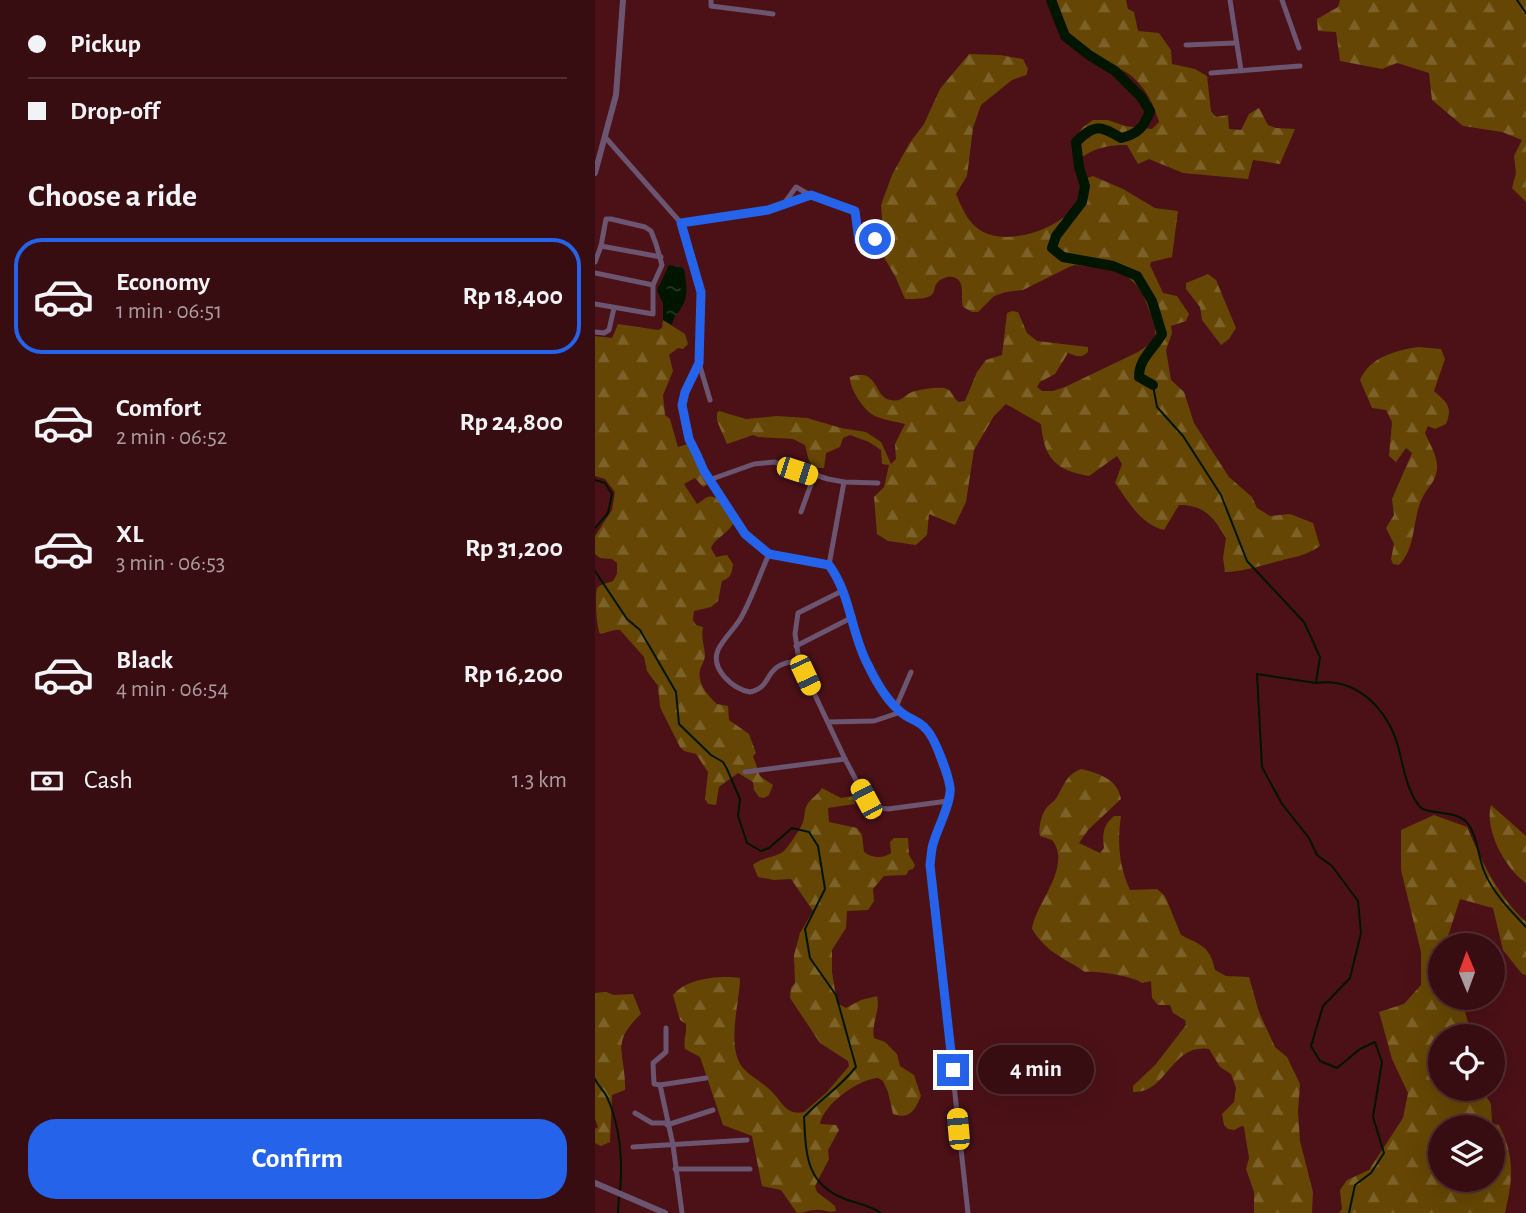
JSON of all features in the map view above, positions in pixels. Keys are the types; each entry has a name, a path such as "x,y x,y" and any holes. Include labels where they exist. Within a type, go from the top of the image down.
{"street":[{"path":"595,173 616,95 623,0"},
{"path":"711,0 711,6 773,14"},
{"path":"1230,0 1241,70"},
{"path":"1282,0 1299,48"},
{"path":"1186,45 1235,43"},
{"path":"1211,73 1300,65"},
{"path":"605,136 681,223 700,284 699,363 711,400"},
{"path":"783,205 796,187 855,211 859,241 861,243 875,239"},
{"path":"681,223 768,210 811,195"},
{"path":"595,262 606,219 645,227 651,231 661,257 661,265 653,285 653,314 595,304"},
{"path":"601,246 661,257"},
{"path":"595,274 653,285"},
{"path":"595,332 604,333 608,330 614,308"},
{"path":"699,363 682,405 689,439 709,480 745,534 769,554 829,565"},
{"path":"709,480 764,462 774,462 814,476 844,482 878,483"},
{"path":"801,512 814,476"},
{"path":"844,482 829,565 853,617 866,663 882,690 901,712 924,726 930,734 948,780 950,796 932,848 930,865 946,991 968,1213"},
{"path":"769,554 742,616 719,648 718,664 733,686 750,692 761,688 775,667 799,661"},
{"path":"842,591 798,613 796,646 799,661 845,760 873,807 888,809 948,801"},
{"path":"796,646 853,617"},
{"path":"896,706 911,672"},
{"path":"828,722 874,721 901,712"},
{"path":"745,772 845,760"},
{"path":"666,1028 666,1052 652,1064 653,1083 660,1085 706,1078"},
{"path":"660,1085 673,1145 682,1213"},
{"path":"635,1113 652,1123 667,1124 713,1110"},
{"path":"633,1147 747,1140"},
{"path":"675,1169 750,1169"},
{"path":"595,1183 664,1213"}],"green space":[{"path":"1049,0 1126,0 1128,9 1134,12 1138,31 1159,33 1171,50 1172,64 1195,69 1207,76 1211,111 1216,117 1228,115 1229,129 1241,130 1249,114 1259,108 1268,125 1295,129 1280,164 1253,160 1248,179 1183,173 1149,159 1138,164 1127,145 1104,147 1084,156 1076,155 1076,137 1083,127 1093,120 1108,120 1125,126 1152,129 1159,122 1148,96 1136,80 1121,69 1096,64 1071,45"},
{"path":"1340,0 1526,0 1526,202 1512,188 1516,173 1514,156 1522,140 1502,132 1463,126 1432,100 1429,73 1397,63 1382,69 1340,61 1336,32 1318,31 1317,19 1338,7"},
{"path":"969,54 1023,59 1028,69 1026,75 1012,80 981,105 973,128 967,176 956,194 968,219 980,230 991,235 1005,237 1034,232 1061,220 1071,211 1080,200 1082,180 1093,176 1123,189 1155,208 1178,211 1172,257 1151,262 1150,265 1163,293 1177,296 1189,314 1186,321 1171,326 1172,333 1166,350 1171,380 1184,392 1194,423 1229,477 1252,497 1257,508 1270,516 1290,514 1313,523 1320,546 1300,556 1225,572 1223,558 1226,538 1208,514 1196,507 1179,505 1164,530 1148,523 1115,483 1122,464 1117,456 1089,476 1068,470 1053,461 1045,446 1041,424 1006,404 994,416 974,450 966,502 955,525 929,514 927,535 916,545 888,541 877,534 874,497 884,487 889,465 882,464 881,450 869,442 850,435 843,438 840,447 826,453 824,468 815,468 809,461 805,445 793,439 753,435 727,444 717,421 719,411 746,419 777,416 807,418 866,432 881,442 891,464 896,459 895,444 905,424 880,418 869,412 854,392 850,377 859,375 870,378 887,399 899,400 915,391 942,388 949,390 959,402 965,401 977,372 986,360 1002,355 1007,313 1012,311 1018,312 1027,333 1037,341 1088,347 1088,352 1083,356 1068,353 1055,374 1040,382 1037,387 1042,391 1065,387 1153,342 1154,325 1139,289 1124,275 1103,269 1075,265 1069,267 1023,290 994,296 978,312 963,307 961,284 953,277 940,280 928,297 905,299 882,254 890,247 881,205 892,175 924,124 940,89"},
{"path":"1208,274 1216,280 1236,328 1221,345 1202,320 1200,307 1186,289 1186,283"},
{"path":"663,320 685,334 688,344 669,355 673,371 663,395 665,415 670,419 678,447 688,444 708,484 703,487 695,478 684,484 697,504 708,497 720,501 734,522 711,548 716,557 727,555 733,564 731,575 722,581 718,601 711,607 694,611 693,620 696,625 703,627 705,655 700,680 717,704 728,706 729,720 749,734 760,776 773,785 769,795 764,798 759,797 754,790 753,782 738,773 719,787 716,805 708,804 705,799 708,772 696,754 680,747 660,707 658,686 647,671 644,657 620,630 600,634 599,630 597,588 613,581 617,574 617,563 595,554 595,536 612,510 615,492 605,479 595,476 595,336 612,338 618,324 658,330 662,328"},
{"path":"1418,347 1441,349 1445,359 1434,391 1445,402 1449,413 1446,424 1435,429 1428,426 1425,433 1435,455 1436,473 1421,502 1409,549 1399,565 1393,564 1391,559 1394,544 1386,528 1394,515 1392,499 1412,453 1406,448 1396,462 1389,456 1392,422 1386,410 1372,408 1360,380 1370,366 1384,356"},
{"path":"1081,769 1112,782 1121,799 1088,830 1079,843 1100,853 1104,848 1105,827 1114,816 1121,816 1120,854 1130,890 1157,889 1165,896 1181,935 1207,951 1215,970 1226,976 1249,977 1259,1012 1275,1047 1287,1057 1300,1084 1300,1141 1313,1192 1312,1213 1254,1213 1254,1192 1246,1169 1249,1158 1244,1127 1228,1129 1224,1125 1222,1114 1234,1102 1236,1088 1231,1074 1220,1067 1209,1049 1196,1049 1186,1053 1154,1085 1133,1092 1133,1086 1156,1064 1186,1025 1185,1020 1173,1013 1170,1005 1158,1005 1152,998 1151,981 1142,983 1115,974 1085,972 1050,950 1032,929 1056,873 1058,861 1052,840 1040,836 1041,819 1069,777"},
{"path":"822,788 841,798 855,798 855,804 828,808 829,822 857,828 862,835 864,852 867,854 874,857 888,855 891,853 890,842 894,838 908,838 909,855 915,865 913,869 906,875 884,876 873,889 874,901 868,910 847,911 846,928 832,950 832,972 837,1003 846,1008 877,996 874,1038 885,1042 897,1054 900,1066 914,1075 921,1096 908,1115 893,1114 888,1092 883,1081 878,1078 861,1083 834,1101 820,1124 836,1125 839,1130 828,1150 829,1159 815,1186 817,1192 835,1206 836,1211 797,1213 781,1190 762,1186 752,1136 723,1125 700,1057 685,1049 686,1024 680,1020 673,995 695,981 723,977 740,978 734,1038 738,1060 747,1072 770,1090 790,1111 804,1112 827,1092 849,1066 848,1061 820,1043 790,998 791,988 795,983 794,955 800,933 813,911 791,879 758,877 753,865 784,851 802,825 807,805"},
{"path":"1491,805 1526,836 1526,883 1511,868 1493,837"},
{"path":"1434,815 1467,827 1499,889 1526,922 1526,975 1522,974 1505,953 1505,933 1499,933 1493,908 1460,899 1449,933 1428,933 1428,1010 1464,1010 1469,1024 1428,1024 1428,1101 1489,1101 1492,1115 1428,1115 1428,1192 1505,1192 1505,1140 1510,1158 1511,1179 1505,1213 1339,1213 1342,1209 1340,1190 1347,1180 1369,1170 1403,1118 1408,1093 1392,1059 1379,1012 1404,1004 1421,985 1421,952 1401,870 1401,830"},
{"path":"606,992 614,995 633,994 641,1014 631,1024 622,1041 625,1090 612,1095 610,1142 601,1146 595,1143 595,1129 598,1127 595,1119 595,993"}],"water":[{"path":"669,265 684,269 687,287 685,301 672,325 663,320 663,304 657,290"}],"waterway":[{"path":"1051,0 1065,36 1115,71 1141,97 1150,111 1143,126 1132,134 1121,138 1097,128 1076,142 1085,186 1082,202 1056,236 1052,248 1063,257 1113,266 1137,276 1152,301 1162,334 1144,359 1140,370 1139,377 1153,385"},
{"path":"1517,0 1526,13"},
{"path":"1153,385 1157,407 1183,436 1221,495 1247,561 1304,622 1320,657 1316,683 1257,674 1262,767 1282,804 1309,838 1317,855 1332,866 1358,901 1361,933 1350,978 1323,1006 1311,1046 1320,1061 1337,1068 1360,1049 1375,1042 1382,1062 1373,1117 1384,1153 1371,1173 1355,1185 1349,1213"},
{"path":"595,480 605,483 612,494 608,513 595,528"},
{"path":"595,571 627,619 640,630 676,692 679,724 711,755 723,762 727,769 740,799 738,816 747,843 761,851 769,848 792,828 809,832 818,846 825,889 805,929 810,958 836,995 856,1067 804,1117 807,1155 815,1176 832,1193 881,1213"},
{"path":"1316,683 1345,685 1368,698 1378,708 1393,732 1409,786 1420,807 1458,816 1469,825 1492,887 1526,927"},
{"path":"595,1079 607,1097 618,1131 621,1155 620,1191"},
{"path":"618,1213 619,1197"}],"route":[{"path":"875,239 861,243 855,211 816,195 768,210 681,223 701,292 699,363 682,405 689,439 704,471 745,534 769,554 829,565 853,617 866,663 882,690 901,712 924,726 939,754 948,780 950,796 932,848 930,865 953,1070"}]}
